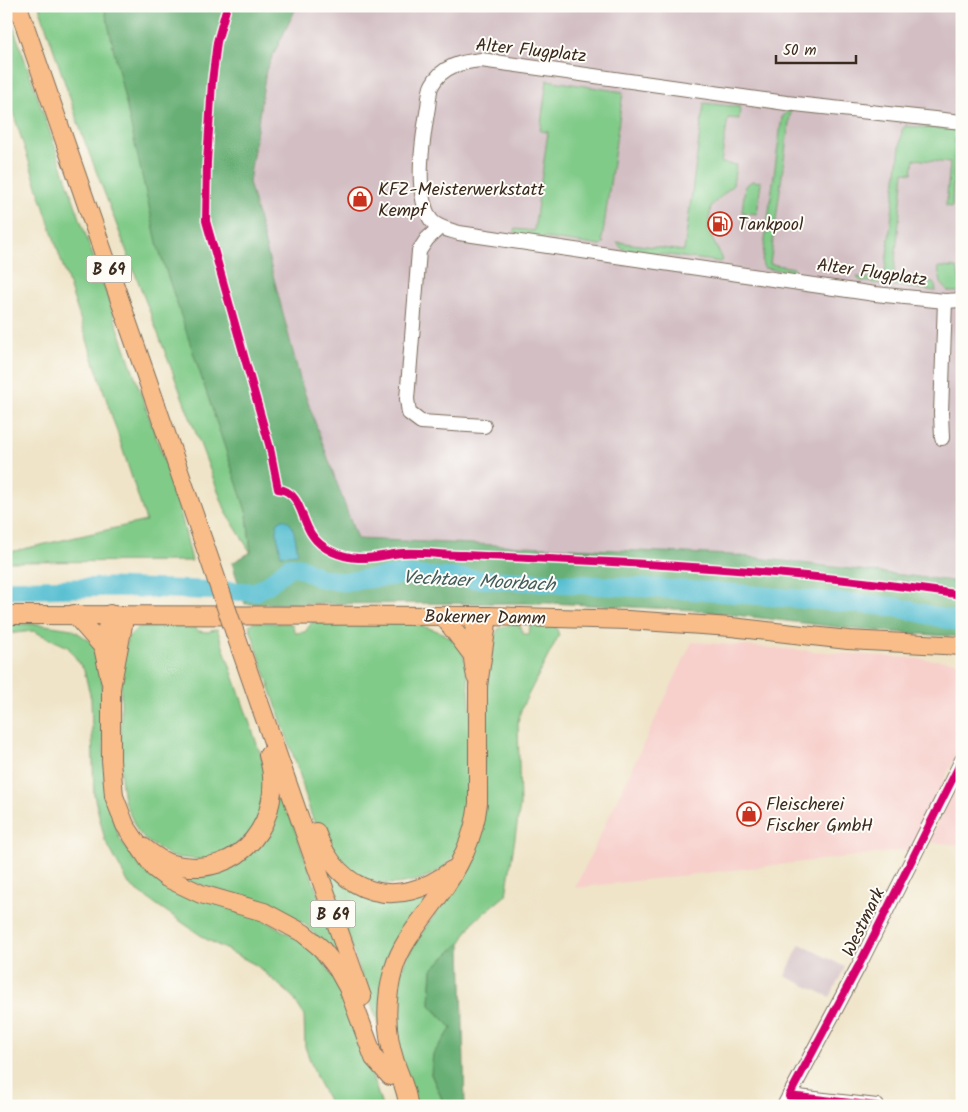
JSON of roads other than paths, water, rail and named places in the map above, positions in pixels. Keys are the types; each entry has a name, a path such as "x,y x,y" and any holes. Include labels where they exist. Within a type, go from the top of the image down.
{"main road":[{"name":"B 69","path":"18,6 400,1106"},
{"name":"Bokerner Damm","path":"6,614 483,616 628,620 731,627 848,640 962,646"},
{"path":"74,614 103,647 111,688 114,796 118,812 134,841 154,868 167,878 201,894 264,912 302,933 321,948 338,968 348,988 374,1058 390,1076"},
{"path":"103,647 117,614"},
{"path":"111,688 123,626 117,614"},
{"path":"443,616 471,653"},
{"path":"478,686 471,653 472,635 483,616"},
{"path":"408,1106 388,1030 390,988 395,966 405,943 457,867 470,840 476,821 478,686 483,616"},
{"path":"134,841 172,864 197,866 217,864 236,855 254,841 266,823 273,802 274,780 255,712 253,684"},
{"path":"277,751 293,773 318,839 329,861 351,881 377,892 400,894 425,888 457,867"}],"street":[{"name":"Alter Flugplatz","path":"962,122 786,103 481,60 456,63 431,86 423,138 421,185 432,220 440,227 459,233 797,281 874,294 945,301 962,300"},
{"path":"440,227 427,239 419,251 407,399 409,413 421,422 484,426"},
{"name":"Alter Flugplatz","path":"942,438 941,412 945,301"},
{"name":"Westmark","path":"787,1101 858,967 962,760"},
{"path":"787,1101 878,1106"}],"water":[{"path":"282,519 290,523 292,527 298,553 281,555 277,523"}],"waterway":[{"name":"Vechtaer Moorbach","path":"6,590 111,587 255,592 269,584 289,567 299,567 320,578 342,582 401,575 703,591 896,607 962,623"}],"place":[{"name":"KFZ-Meisterwerkstatt Kempf","path":"360,199"},
{"name":"Tankpool","path":"720,224"},
{"name":"Fleischerei Fischer GmbH","path":"749,814"}]}
